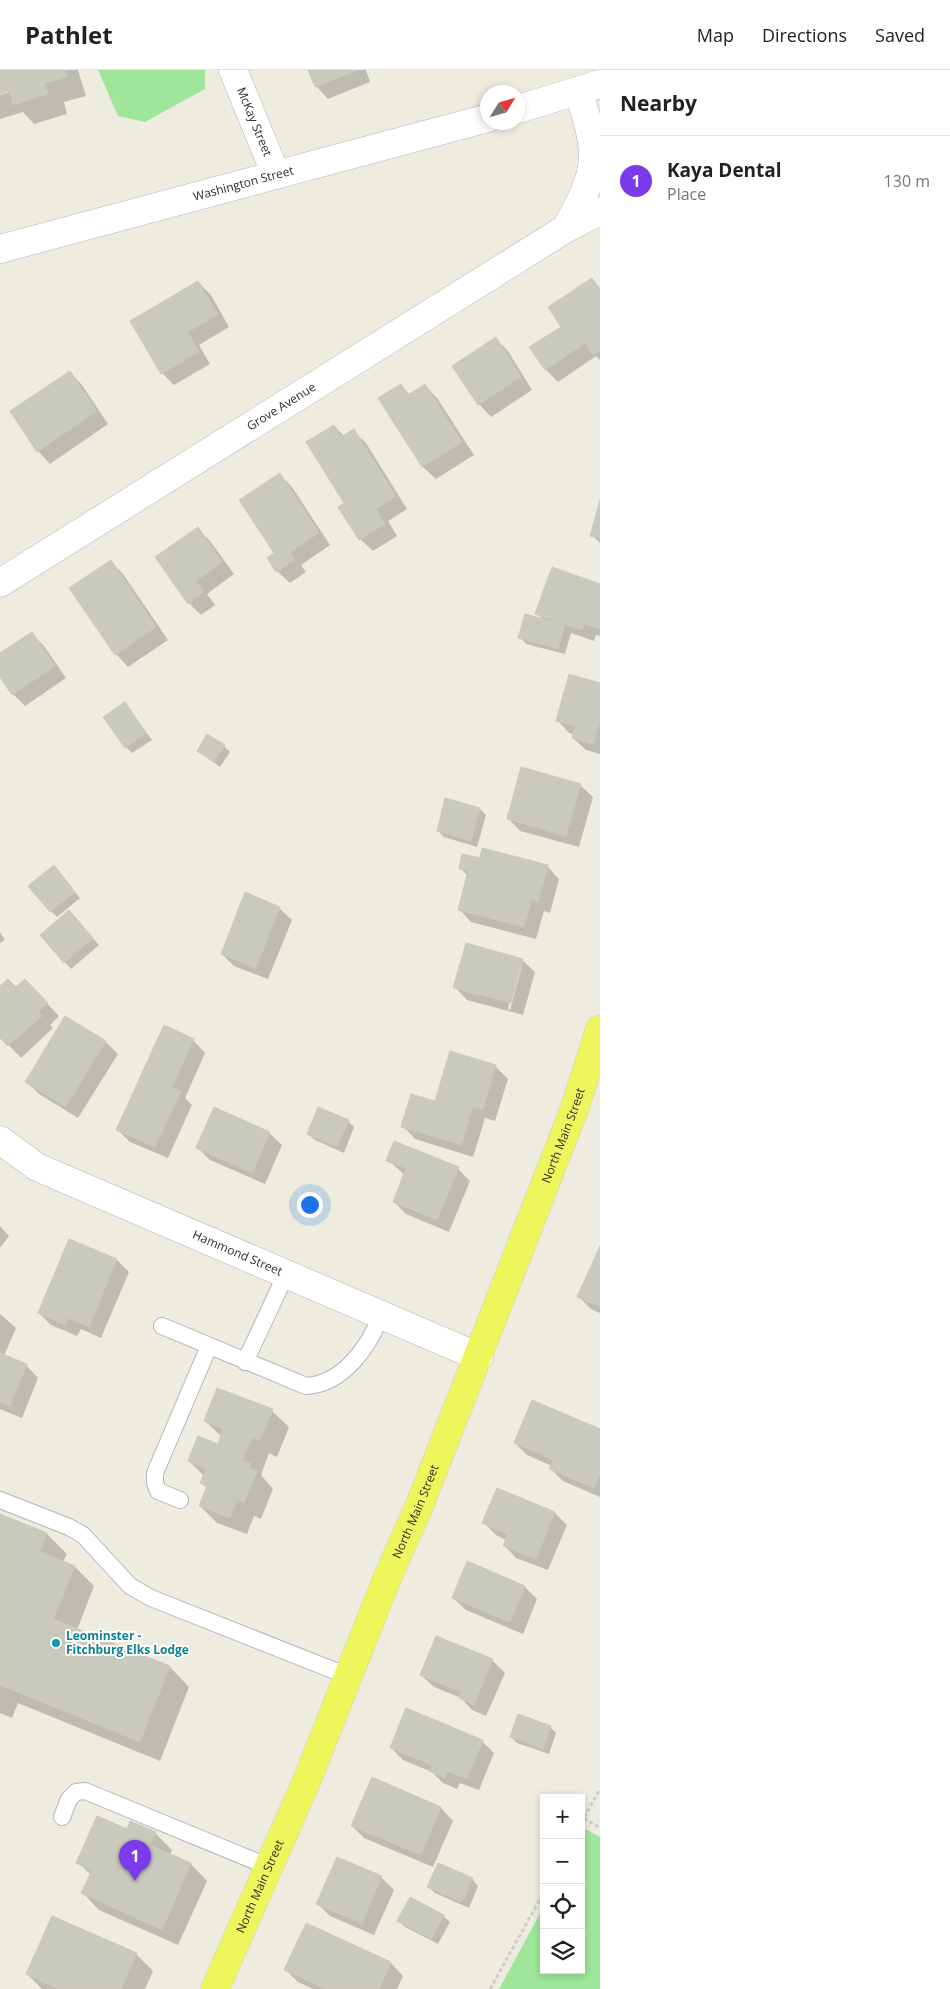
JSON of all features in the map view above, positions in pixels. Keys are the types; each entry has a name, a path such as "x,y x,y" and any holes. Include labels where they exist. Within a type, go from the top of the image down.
{"main road":[{"name":"North Main Street","path":"215,1989 230,1959 268,1866 307,1780 479,1357 574,1110 600,1029"}],"street":[{"name":"McKay Street","path":"233,70 276,175"},
{"path":"525,107 589,88"},
{"name":"Grove Avenue","path":"565,229 590,190 597,161 589,88"},
{"name":"Washington Street","path":"0,250 480,120"},
{"name":"Grove Avenue","path":"0,583 565,229 600,211"},
{"name":"Hammond Street","path":"0,1140 37,1167 479,1357"}],"lane":[{"path":"245,1362 286,1274"},
{"path":"162,1326 306,1386 328,1382 339,1375 366,1346 381,1315"},
{"path":"180,1500 158,1491 155,1483 155,1474 208,1346"},
{"path":"0,1500 82,1534 130,1586 151,1598 348,1676"},
{"path":"62,1817 69,1799 76,1792 85,1791 268,1866"}],"path":[{"path":"585,1816 600,1789"},
{"path":"585,1819 600,1828"},
{"path":"490,1989 540,1899"}],"green space":[{"path":"98,70 205,70 205,89 145,122 118,116"},
{"path":"585,1829 600,1837 600,1989 499,1989 540,1913 540,1974 585,1974"}],"building":[{"path":"0,70 65,70 67,77 45,83 48,94 13,105 10,91 0,94"},
{"path":"308,70 358,70 315,87"},
{"path":"592,278 600,290 600,350 593,355 585,343 545,370 529,347 561,327 548,307"},
{"path":"198,281 218,314 188,332 199,352 161,374 130,321"},
{"path":"496,337 521,377 478,405 452,366"},
{"path":"70,371 97,411 37,452 10,411"},
{"path":"401,384 408,395 425,384 462,442 422,467 378,398"},
{"path":"334,425 341,437 354,429 396,496 376,509 385,524 359,540 338,507 344,503 306,442"},
{"path":"280,473 319,533 290,552 295,560 276,572 267,558 274,553 239,500"},
{"path":"600,500 600,538 590,536"},
{"path":"198,527 222,562 196,581 204,592 188,604 155,557"},
{"path":"111,560 156,627 115,655 69,588"},
{"path":"552,567 600,584 600,629 584,624 582,630 535,614"},
{"path":"525,614 565,625 558,649 518,638"},
{"path":"32,632 55,666 12,695 0,677 0,653"},
{"path":"569,674 600,683 600,721 593,744 572,738 575,726 556,721"},
{"path":"125,702 146,733 125,748 103,717"},
{"path":"207,734 225,745 214,762 197,751"},
{"path":"521,767 581,784 566,836 507,819"},
{"path":"445,798 480,808 471,841 437,831"},
{"path":"482,848 548,865 538,902 532,899 524,927 458,910 468,871 459,869 462,854 480,858"},
{"path":"54,865 75,892 50,912 28,886"},
{"path":"245,892 280,907 256,968 221,954"},
{"path":"69,910 93,938 64,963 40,935"},
{"path":"466,943 523,959 511,1003 453,988"},
{"path":"8,979 16,987 25,979 48,1003 38,1012 42,1016 8,1046 0,1038 0,986"},
{"path":"65,1016 106,1041 66,1107 25,1082"},
{"path":"164,1025 194,1039 172,1087 181,1091 155,1147 116,1130"},
{"path":"450,1051 496,1065 483,1110 473,1107 461,1145 401,1127 411,1094 435,1101"},
{"path":"214,1107 270,1132 252,1173 196,1148"},
{"path":"318,1107 349,1120 337,1147 307,1134"},
{"path":"394,1141 459,1167 437,1220 393,1202 406,1168 386,1161"},
{"path":"69,1239 117,1259 89,1327 68,1318 65,1325 38,1313"},
{"path":"600,1246 600,1307 577,1297"},
{"path":"0,1353 27,1364 10,1406 0,1402"},
{"path":"217,1388 273,1409 260,1441 252,1437 243,1460 251,1463 249,1468 257,1471 244,1503 237,1500 230,1518 199,1506 207,1486 200,1483 206,1469 188,1461 198,1436 218,1444 223,1429 204,1421"},
{"path":"532,1400 600,1429 600,1474 594,1488 549,1469 553,1460 514,1443"},
{"path":"497,1488 555,1512 536,1559 503,1546 508,1534 482,1523"},
{"name":"Leominster - Fitchburg Elks Lodge","path":"0,1514 47,1533 40,1552 75,1566 53,1619 170,1666 140,1742 0,1685"},
{"path":"467,1561 525,1586 510,1622 452,1598"},
{"path":"436,1636 493,1659 474,1705 459,1698 461,1692 420,1675"},
{"path":"406,1708 483,1740 467,1779 447,1771 445,1778 429,1771 432,1765 390,1748"},
{"path":"518,1714 551,1726 543,1749 510,1737"},
{"path":"372,1777 441,1807 421,1855 351,1826"},
{"path":"97,1816 127,1829 130,1821 156,1832 150,1845 191,1863 162,1930 81,1893 92,1870 76,1863"},
{"path":"337,1857 382,1876 362,1924 316,1904"},
{"path":"438,1863 473,1878 462,1902 427,1887"},
{"path":"410,1897 444,1915 431,1939 397,1921"},
{"path":"52,1916 137,1953 121,1989 58,1989 26,1974"},
{"path":"306,1923 391,1962 379,1989 326,1989 284,1970"}],"place":[{"name":"Leominster - Fitchburg Elks Lodge","path":"56,1643"},
{"name":"Kaya Dental","path":"135,1881"}]}
